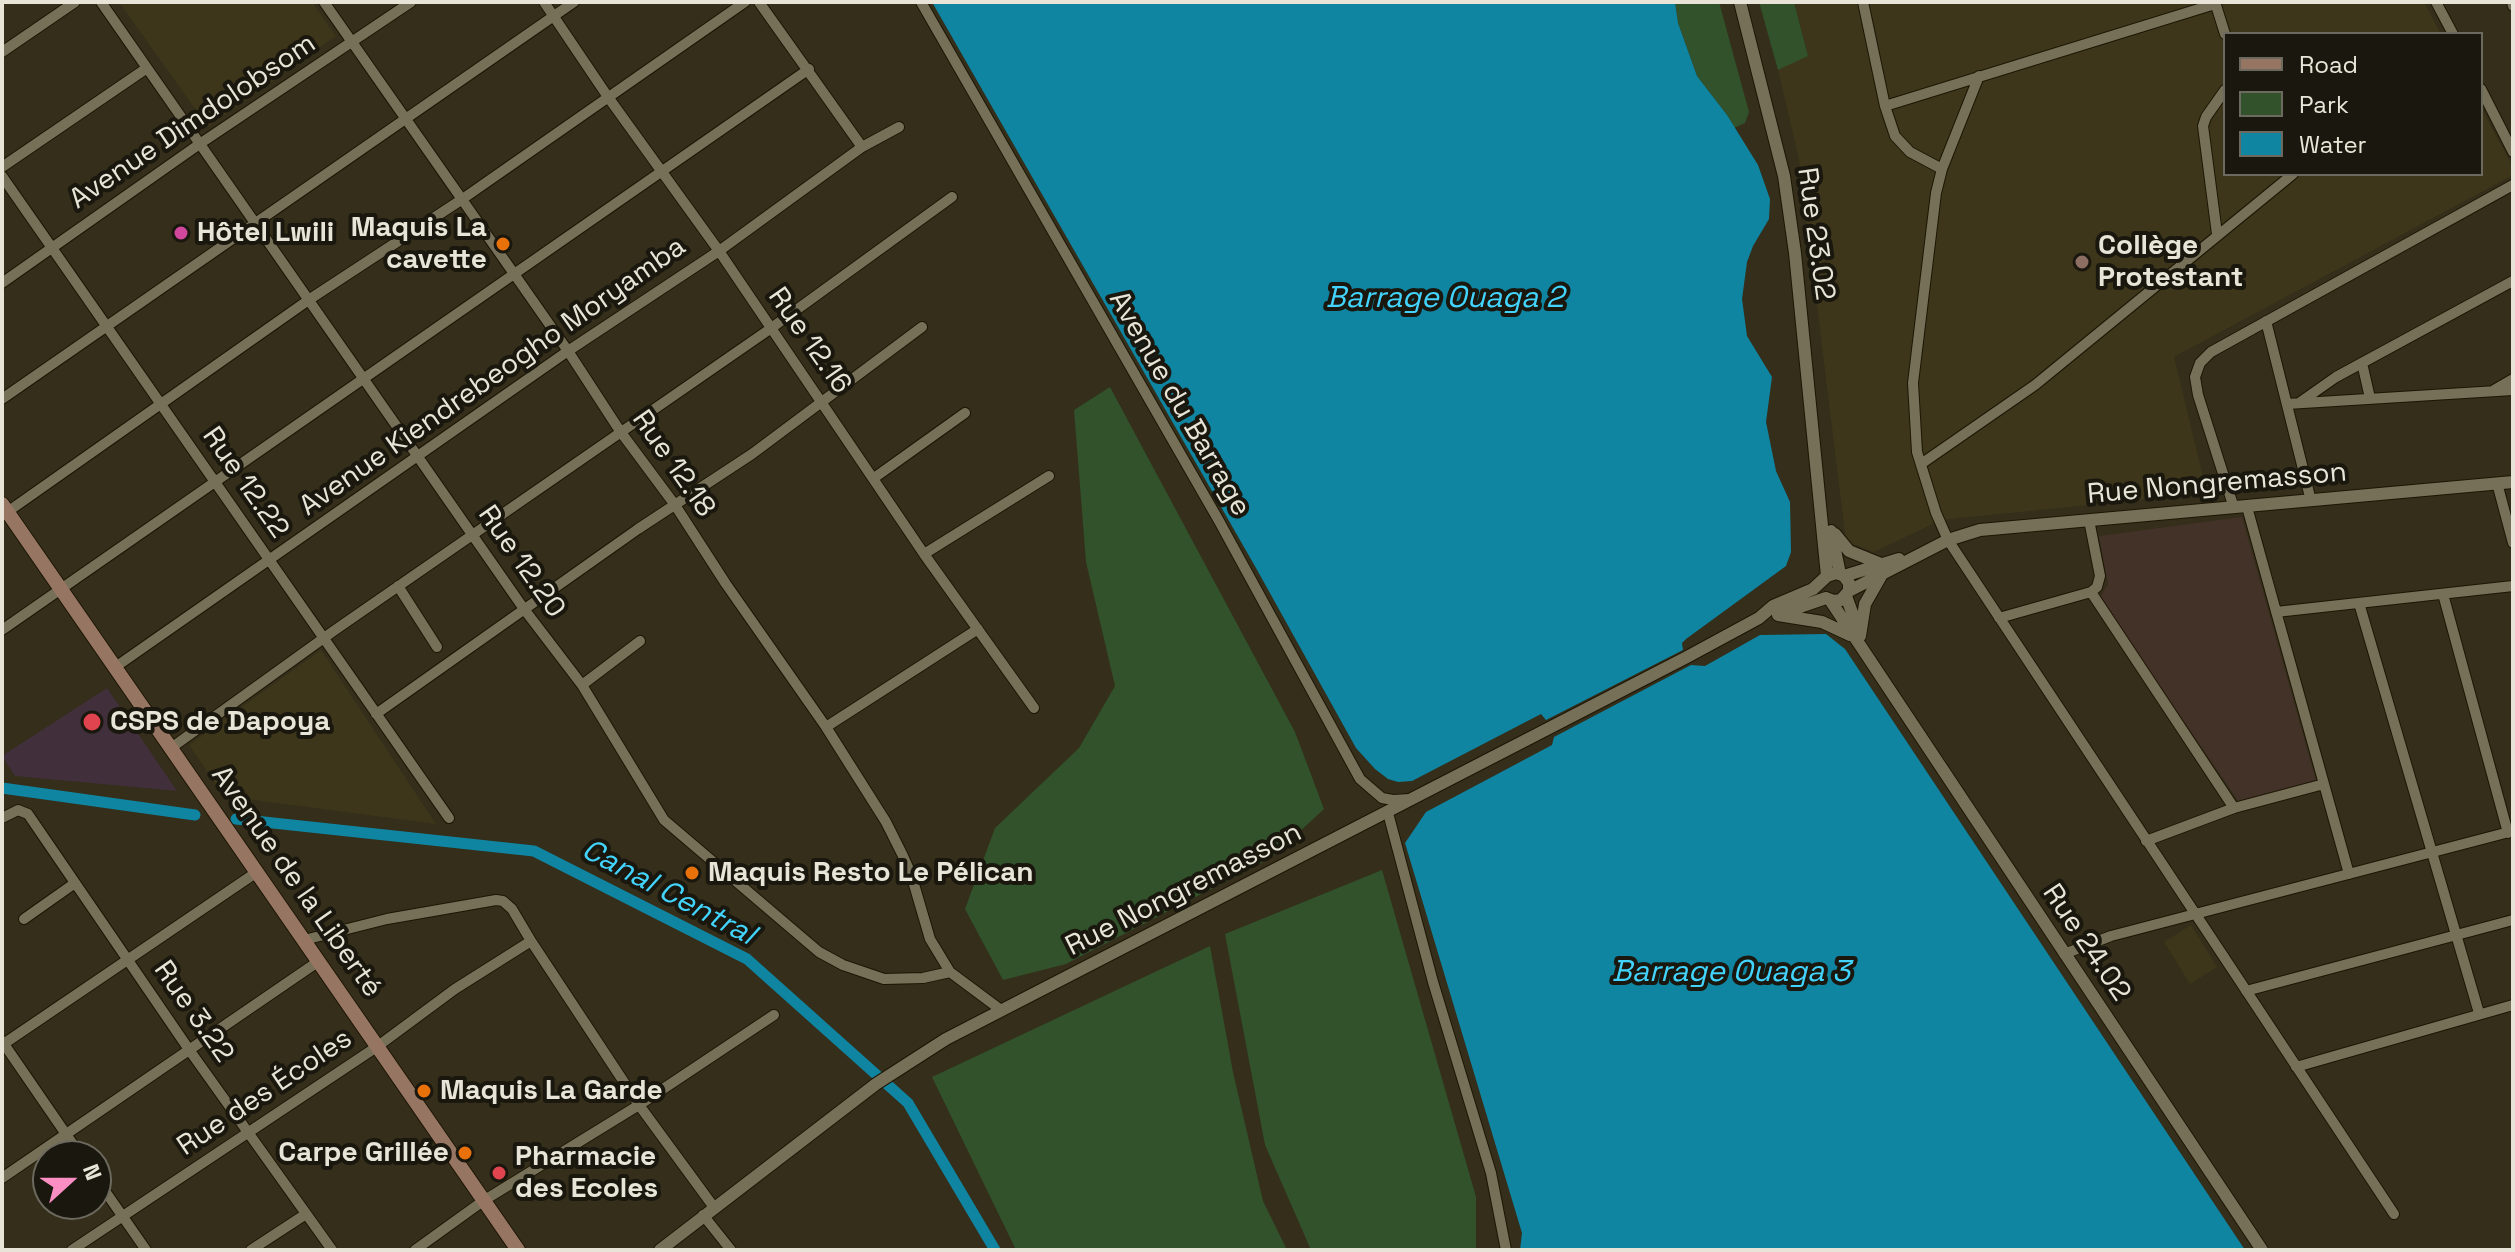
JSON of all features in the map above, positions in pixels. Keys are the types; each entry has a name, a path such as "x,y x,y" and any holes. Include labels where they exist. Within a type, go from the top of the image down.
{"main road":[{"name":"Avenue de la Liberté","path":"4,511 518,1250"}],"street":[{"path":"2,52 75,2"},
{"name":"Rue 12.20","path":"101,2 310,299 417,458 582,685 664,820 819,952 843,965 884,979 923,978 950,972"},
{"name":"Rue 12.18","path":"324,2 826,727 886,822 911,874 930,939 950,972"},
{"name":"Avenue Dimdolobsom","path":"2,283 201,143 411,2"},
{"name":"Rue 12.16","path":"544,2 719,251 924,554 1034,708"},
{"path":"2,399 574,2"},
{"path":"4,511 310,299 461,200 745,2"},
{"path":"759,2 862,147"},
{"name":"Avenue du Barrage","path":"921,2 1219,521 1360,779 1382,798 1414,799"},
{"name":"Rue 23.02","path":"1740,2 1784,176 1833,577"},
{"path":"1863,2 1885,106 1900,143 1942,169"},
{"path":"2436,2 2452,32"},
{"path":"1885,106 2215,3 2224,32"},
{"path":"2,167 147,68"},
{"path":"2,630 809,69"},
{"path":"1979,76 1942,169 1932,217 1913,383 1914,433 1936,513 1948,540 2394,1214"},
{"path":"2217,234 2203,126 2223,93"},
{"path":"2483,93 2513,152"},
{"name":"Avenue Kiendrebeogho Moryamba","path":"114,668 568,351 719,251 862,147 899,127"},
{"name":"Rue 12.22","path":"2,176 449,818"},
{"path":"1921,464 2035,385 2290,176"},
{"path":"2349,874 2276,612 2198,395 2195,377 2200,363 2211,352 2513,185"},
{"path":"171,748 398,586 770,329 952,197"},
{"path":"2299,403 2336,377 2513,281"},
{"path":"2266,321 2311,501"},
{"path":"376,714 752,454 922,327"},
{"path":"2362,363 2370,398"},
{"path":"2492,391 2513,379"},
{"path":"2287,404 2513,390"},
{"path":"874,478 965,413"},
{"path":"924,554 1049,476"},
{"name":"Rue 23.02","path":"1819,477 1828,518 1833,577"},
{"name":"Rue Nongremasson","path":"660,1250 900,1067 1001,1010 1388,813 1759,618 1773,606 1833,577 1883,568 1980,530 2513,482"},
{"path":"2497,483 2513,543"},
{"path":"1778,615 1822,622 1858,637 1865,604 1883,568 1849,551 1835,534 1828,518"},
{"path":"1999,618 2091,592 2097,587 2100,576 2089,520"},
{"name":"Rue Nongremasson","path":"1847,594 1883,568"},
{"path":"1833,577 1849,583 1847,594 1841,600 1828,599 1822,591 1833,577"},
{"path":"398,586 437,647"},
{"path":"2276,612 2513,586"},
{"path":"2091,592 2234,808"},
{"name":"Rue 24.02","path":"1847,594 1858,637 1870,662 2262,1250"},
{"path":"2064,954 2111,936 2511,832 2443,594"},
{"name":"Rue Nongremasson","path":"1759,618 1828,599"},
{"name":"Rue 24.02","path":"1828,599 1858,637"},
{"path":"2359,603 2479,1013"},
{"path":"826,727 978,629"},
{"path":"582,685 640,641"},
{"path":"2146,841 2234,808 2324,784"},
{"name":"Rue 3.22","path":"2,818 12,811 28,814 190,1051 332,1250"},
{"path":"1388,813 1433,982 1491,1173 1506,1250"},
{"path":"70,1140 3,1043 257,872"},
{"path":"24,919 75,883"},
{"path":"304,940 387,919 503,901 512,909 731,1250"},
{"path":"2246,991 2513,920"},
{"name":"Rue des Écoles","path":"72,1250 378,1046 455,989 531,941"},
{"path":"2,1178 319,961"},
{"path":"950,972 1001,1010"},
{"path":"2296,1067 2513,1005"},
{"path":"415,1250 483,1201 639,1105 774,1015"},
{"path":"112,1201 146,1250"},
{"path":"251,1250 306,1214"}],"shaded area":[{"path":"119,2 312,2 336,36 208,127"},
{"name":"Collège Protestant","path":"1794,2 2424,2 2440,32 2223,32 2223,176 2483,176 2483,112 2513,167 2513,175 2174,357 2207,493 1941,520 1874,552 1846,541 1799,159 1778,70 1808,55"},
{"path":"2242,517 2318,788 2243,808 2100,598 2108,584 2099,536"},
{"path":"321,650 436,824 224,796 189,745"},
{"name":"CSPS de Dapoya","path":"107,688 177,791 15,776 2,756"},
{"path":"2191,925 2217,967 2190,984 2164,942"}],"green space":[{"path":"1675,2 1719,2 1749,112 1745,123 1734,128 1697,76 1678,23"},
{"path":"1759,2 1794,2 1808,56 1778,70"},
{"path":"1110,387 1295,732 1324,809 1271,858 1066,964 1003,980 965,909 995,828 1079,748 1115,686 1086,562 1074,410"},
{"path":"1382,870 1476,1197 1476,1250 1311,1250 1265,1145 1225,934"},
{"path":"1210,946 1233,1072 1263,1201 1287,1250 1016,1250 932,1077"}],"water":[{"name":"Barrage Ouaga 2","path":"932,2 1675,2 1678,23 1697,76 1727,115 1758,165 1770,199 1769,219 1747,262 1742,299 1747,336 1772,377 1766,422 1776,471 1790,502 1791,552 1786,566 1686,639 1682,643 1683,650 1546,720 1541,714 1412,781 1388,779 1356,748"},
{"name":"Barrage Ouaga 3","path":"1826,634 1845,649 2245,1250 1520,1250 1522,1233 1405,843 1426,812 1552,745 1554,737 1691,665 1705,666 1760,635"}],"waterway":[{"name":"Canal Central","path":"2,788 195,815"},
{"name":"Canal Central","path":"236,819 534,851 747,959 908,1103 995,1250"}],"place":[{"name":"Hôtel Lwili","path":"181,233"},
{"name":"Maquis La cavette","path":"503,244"},
{"name":"Collège Protestant","path":"2082,262"},
{"name":"CSPS de Dapoya","path":"92,722"},
{"name":"Maquis Resto Le Pélican","path":"692,873"},
{"name":"Maquis La Garde","path":"424,1091"},
{"name":"Carpe Grillée","path":"465,1153"},
{"name":"Pharmacie des Ecoles","path":"499,1173"}]}
